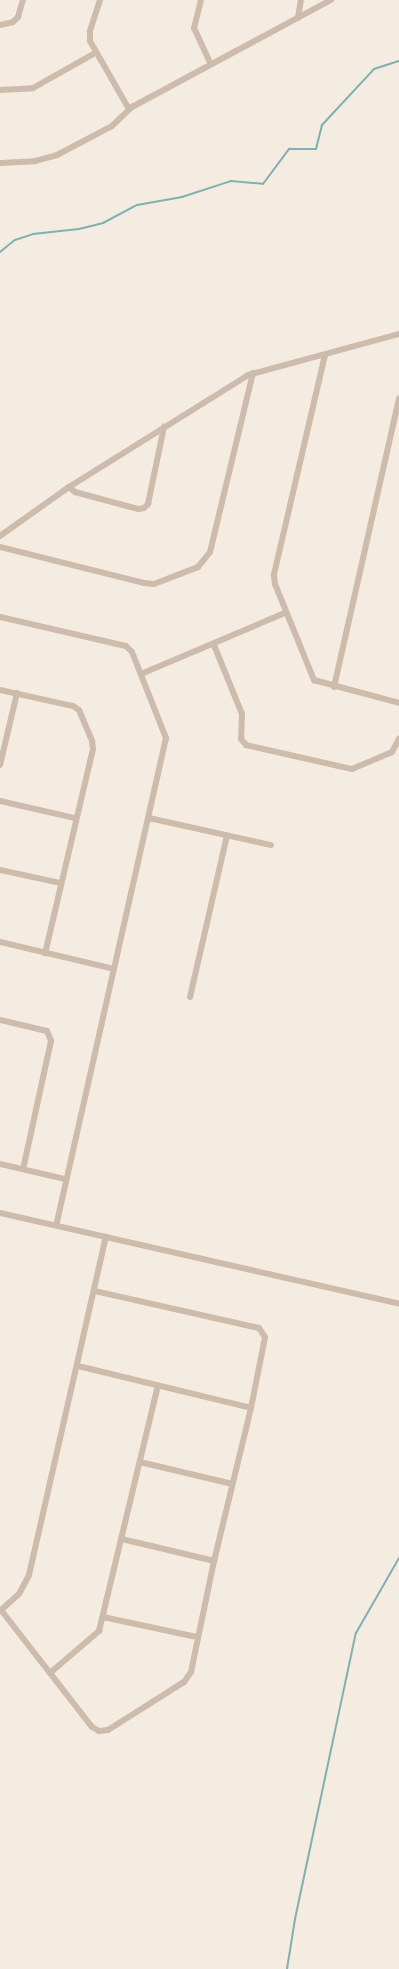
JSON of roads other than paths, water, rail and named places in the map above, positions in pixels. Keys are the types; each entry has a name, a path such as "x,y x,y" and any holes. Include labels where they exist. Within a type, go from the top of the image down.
{"street":[{"path":"0,25 13,22 18,17 23,0"},
{"path":"100,0 90,31 90,41 95,53 129,110"},
{"path":"201,0 194,28 211,64"},
{"path":"298,18 301,0"},
{"path":"0,163 35,162 57,155 112,126 129,110 331,0"},
{"path":"0,90 33,88 95,53"},
{"path":"0,536 69,487 253,373 399,334"},
{"path":"325,354 274,575 274,584 314,680 334,687 399,703"},
{"path":"0,547 144,583 154,584 198,567 210,552 253,373"},
{"path":"334,687 399,398"},
{"path":"69,487 75,492 138,509 144,508 148,504 164,427"},
{"path":"141,674 214,645 285,613"},
{"path":"0,617 126,646 132,652 166,738 149,818 65,1179 56,1225"},
{"path":"214,645 242,714 241,739 246,745 352,769 392,752 399,739"},
{"path":"0,690 73,706 79,710 92,741 93,749 75,818 45,953"},
{"path":"0,765 16,693"},
{"path":"0,800 75,818"},
{"path":"149,818 272,845"},
{"path":"190,997 227,836"},
{"path":"0,870 60,883"},
{"path":"0,942 114,970"},
{"path":"0,1020 46,1031 51,1041 22,1169"},
{"path":"0,1164 65,1179"},
{"path":"0,1213 399,1304"},
{"path":"95,1291 259,1328 265,1337 251,1408 214,1561 188,1678 104,1731 92,1726 0,1611 19,1594 29,1575 78,1366 106,1237"},
{"path":"78,1366 251,1408"},
{"path":"50,1673 94,1638 103,1617 158,1386"},
{"path":"140,1462 232,1484"},
{"path":"122,1539 214,1561"},
{"path":"103,1617 197,1637"}],"waterway":[{"path":"0,252 15,240 33,234 79,229 103,223 137,205 182,197 231,181 263,184 289,149 316,149 322,125 374,69 399,61"},
{"path":"287,1969 295,1919 356,1633 399,1558"}]}
